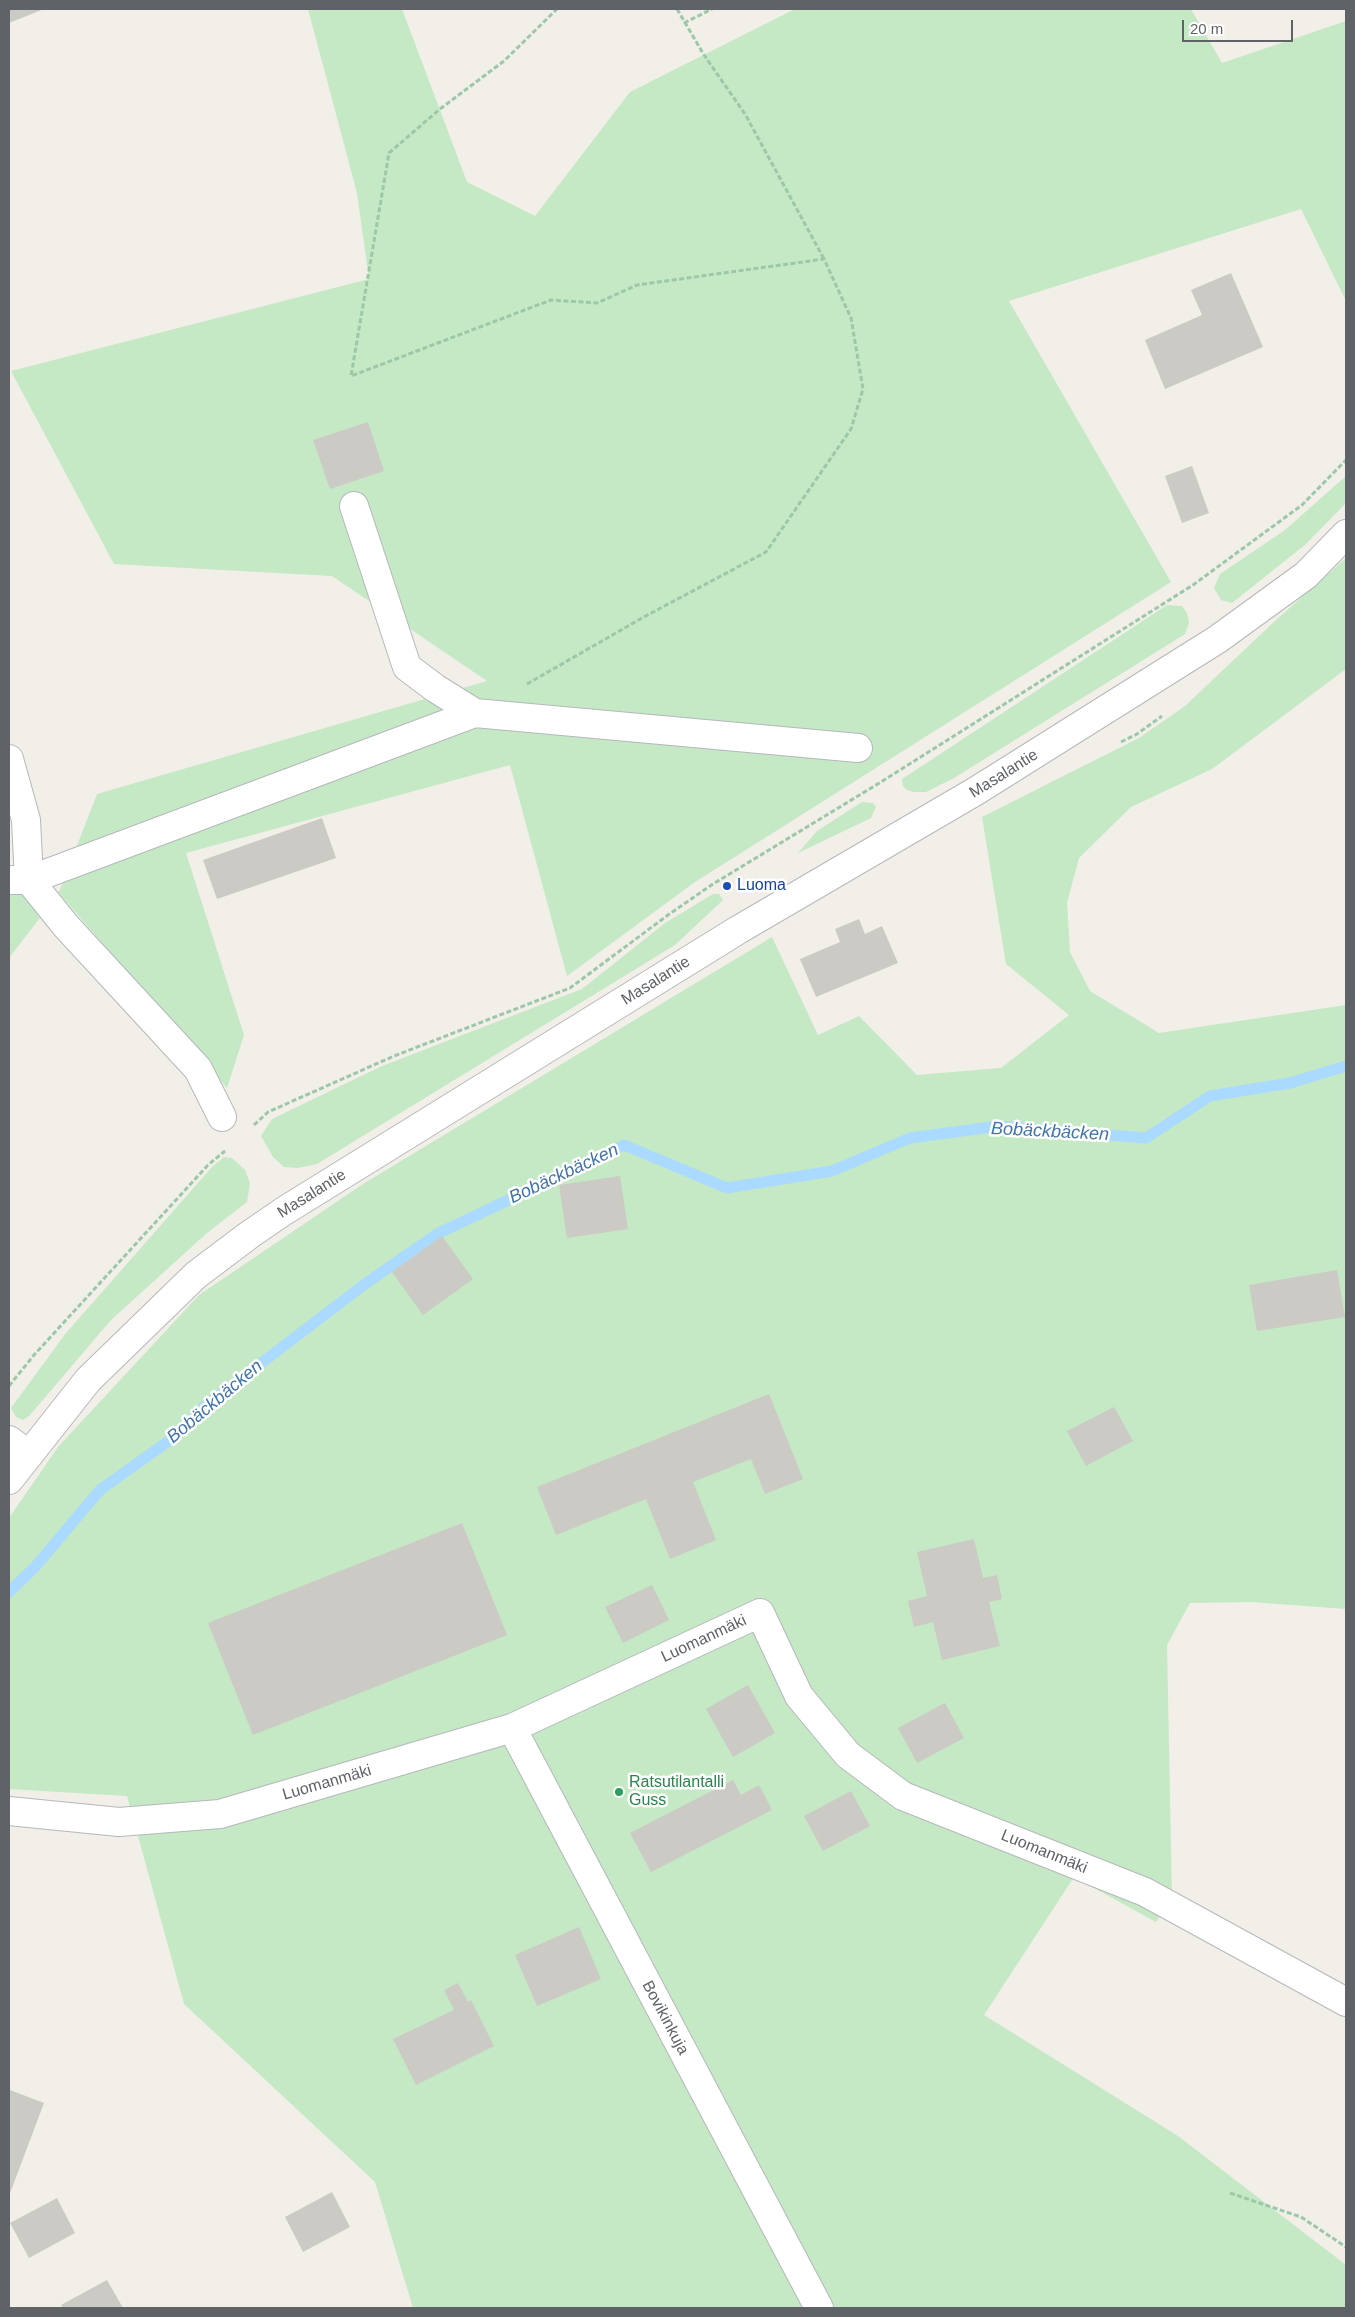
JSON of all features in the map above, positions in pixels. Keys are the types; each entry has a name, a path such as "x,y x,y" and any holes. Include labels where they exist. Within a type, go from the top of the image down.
{"street":[{"path":"354,506 407,667 435,688 475,713"},
{"name":"Masalantie","path":"9,1480 19,1448 196,1275 249,1235 738,930 969,795 1218,639 1306,575 1346,534"},
{"path":"19,880 475,713 858,748"},
{"path":"9,759 26,820 19,880"},
{"path":"19,880 66,926 198,1069 222,1116"},
{"name":"Luomanmäki","path":"9,1811 118,1822 220,1814 512,1728 760,1613 799,1696 848,1755 903,1796 1146,1892 1346,2002"},
{"name":"Bovikinkuja","path":"512,1728 819,2308"}],"path":[{"path":"557,9 504,61 440,109 389,153 351,376 551,300 597,303 637,285 824,259"},
{"path":"525,684 642,618 766,552 850,429 863,389 850,318 824,259 745,114 684,23 677,9"},
{"path":"684,23 712,9"},
{"path":"248,1130 268,1112 394,1056 570,988 713,884 881,782 1193,586 1302,505 1346,460"},
{"path":"9,1386 208,1165 228,1147"},
{"path":"1230,2193 1301,2217 1346,2247"}],"green space":[{"path":"308,9 402,9 467,182 535,216 630,92 795,9 1191,9 1222,63 1346,21 1346,301 1301,209 1009,301 1171,582 695,882 567,976 510,765 186,853 244,1035 227,1088 59,893 9,958 9,885 59,892 97,794 487,681 332,576 114,564 11,371 369,279 357,193"},
{"path":"1346,476 1346,503 1306,544 1232,603 1221,600 1214,588 1220,574 1285,530"},
{"name":"Ratsutilantalli Guss","path":"1346,558 1346,669 1212,769 1131,807 1079,858 1067,903 1070,952 1090,991 1159,1033 1346,1005 1346,1609 1251,1602 1190,1603 1167,1645 1172,1898 1156,1922 1074,1877 984,2015 1178,2136 1346,2265 1346,2308 413,2308 375,2182 184,2004 127,1796 9,1789 9,1518 58,1447 199,1295 363,1184 772,937 818,1035 859,1016 917,1075 1001,1068 1069,1015 1006,964 982,817 1139,738 1185,706 1277,619"},
{"path":"1167,605 1182,606 1187,613 1189,623 1185,634 954,778 926,792 913,792 903,786 902,779"},
{"path":"862,802 873,803 876,807 871,818 798,853 817,831"},
{"path":"713,894 719,894 723,900 675,945 317,1164 298,1168 284,1167 273,1157 261,1136 272,1119 382,1066 582,989 665,923"},
{"path":"224,1157 232,1158 245,1170 250,1183 247,1202 207,1233 111,1320 30,1415 23,1420 16,1417 11,1408 66,1333 212,1167"}],"building":[{"path":"9,9 44,9 9,23"},
{"path":"1231,273 1263,347 1165,389 1145,340 1202,315 1191,290"},
{"path":"368,422 384,471 330,489 313,440"},
{"path":"1192,466 1209,513 1182,523 1165,476"},
{"path":"322,818 336,858 217,899 203,860"},
{"path":"859,919 865,934 882,926 898,963 816,997 800,959 840,942 835,929"},
{"path":"620,1176 628,1229 567,1238 559,1185"},
{"path":"442,1236 473,1279 423,1315 392,1272"},
{"path":"1337,1270 1345,1317 1257,1331 1249,1285"},
{"path":"769,1394 803,1479 765,1494 751,1459 693,1482 716,1540 670,1559 646,1499 556,1535 537,1487"},
{"path":"1114,1407 1133,1441 1086,1466 1067,1431"},
{"path":"462,1523 507,1635 253,1735 208,1623"},
{"path":"974,1539 983,1578 997,1575 1002,1599 989,1602 1000,1646 942,1660 933,1622 914,1627 908,1601 927,1596 917,1552"},
{"path":"652,1585 669,1620 623,1643 605,1607"},
{"path":"748,1685 775,1733 733,1757 706,1709"},
{"path":"945,1703 964,1738 917,1763 898,1728"},
{"path":"733,1780 741,1795 759,1785 772,1810 651,1872 630,1833"},
{"path":"851,1791 870,1826 823,1851 804,1816"},
{"path":"579,1927 601,1979 537,2006 515,1955"},
{"path":"458,1983 468,2002 471,2000 494,2046 416,2085 393,2039 454,2010 444,1990"},
{"path":"10,2090 44,2103 9,2196 9,2092"},
{"path":"332,2192 350,2227 303,2252 285,2217"},
{"path":"57,2198 75,2233 29,2258 10,2223"},
{"path":"107,2280 123,2308 63,2308 61,2305"}],"waterway":[{"name":"Bobäckbäcken","path":"9,1592 35,1567 100,1490 173,1438 205,1406 365,1284 437,1234 624,1145 727,1188 832,1171 910,1138 999,1126 1146,1138 1210,1096 1290,1083 1346,1066"}],"place":[{"name":"Luoma","path":"727,886"},
{"name":"Ratsutilantalli Guss","path":"619,1792"}]}
